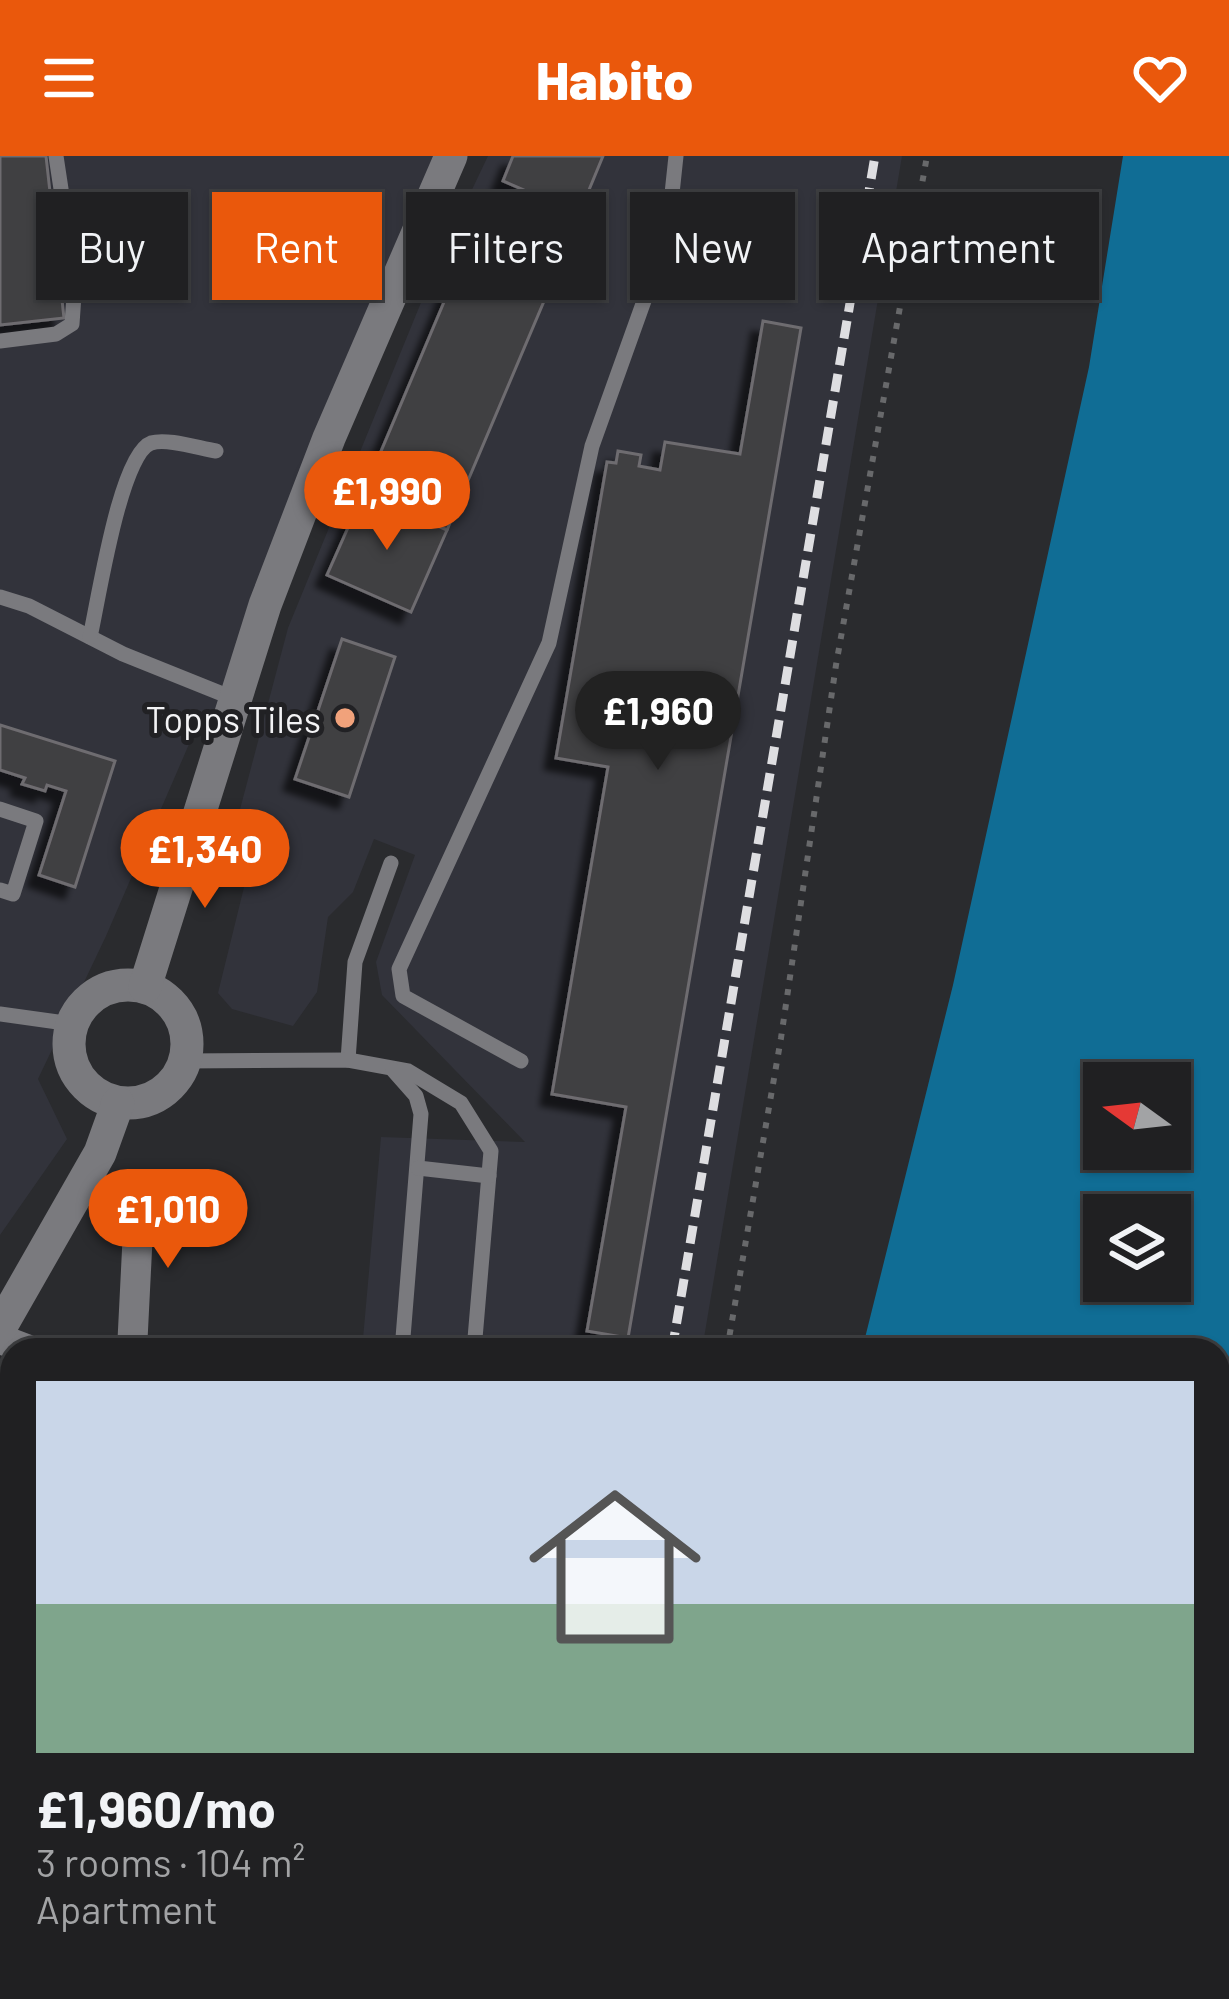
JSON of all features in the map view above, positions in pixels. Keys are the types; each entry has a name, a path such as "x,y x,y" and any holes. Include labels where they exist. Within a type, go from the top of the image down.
{"street":[{"path":"435,192 451,156"},
{"path":"145,987 265,605 329,438 406,260"},
{"path":"145,987 175,1008 184,1025 184,1061 170,1085 146,1100 118,1102 99,1096 72,1065 72,1024 94,996 110,988 145,987"},
{"path":"0,1328 88,1174 118,1102"},
{"path":"133,1338 140,1190"}],"lane":[{"path":"0,341 56,334 72,324 74,281 56,156"},
{"path":"521,1061 403,995 399,969 549,643 592,446 659,259 676,156"},
{"path":"90,637 127,475 139,450 154,442 215,451"},
{"path":"0,597 236,699"},
{"path":"0,809 36,821 13,894 0,890"},
{"path":"348,1060 355,962 391,863"},
{"path":"0,1014 72,1024"},
{"path":"184,1061 348,1060 408,1071 461,1103 491,1151 475,1338"},
{"path":"391,1068 416,1096 421,1114 403,1338"},
{"path":"418,1168 489,1176"}],"path":[{"path":"730,1338 781,1038 836,665 927,156"}],"shaded area":[{"path":"0,156 453,156 439,192 406,192 406,274 223,732 196,728 38,1079 67,1139 0,1235"},
{"path":"488,156 902,156 896,192 819,192 819,300 878,300 704,1338 363,1338 381,1137 525,1142 382,995 376,962 415,855 374,839 353,892 328,917 317,992 293,1026 232,1009 218,993 248,871 225,866 288,628 422,300 606,300 606,192 471,192"}],"water":[{"path":"1123,156 1229,156 1229,1338 865,1338 953,985 1089,367"}],"building":[{"path":"0,156 46,156 50,192 36,192 36,300 62,300 64,318 0,325"},
{"path":"513,156 603,156 588,192 528,192 503,181"},
{"path":"445,300 544,300 447,530 363,494"},
{"path":"763,321 801,328 628,1338 587,1331 626,1107 552,1094 608,767 556,758 607,462 616,463 618,451 641,455 639,466 660,470 665,442 740,454"},
{"path":"363,494 447,530 411,612 327,575"},
{"name":"Topps Tiles","path":"342,639 395,657 349,797 295,779"},
{"path":"0,725 115,761 75,887 39,875 66,791 22,784 25,778 0,770"}],"railway":[{"path":"674,1338 875,156"}],"place":[{"name":"Topps Tiles","path":"345,718"}]}
